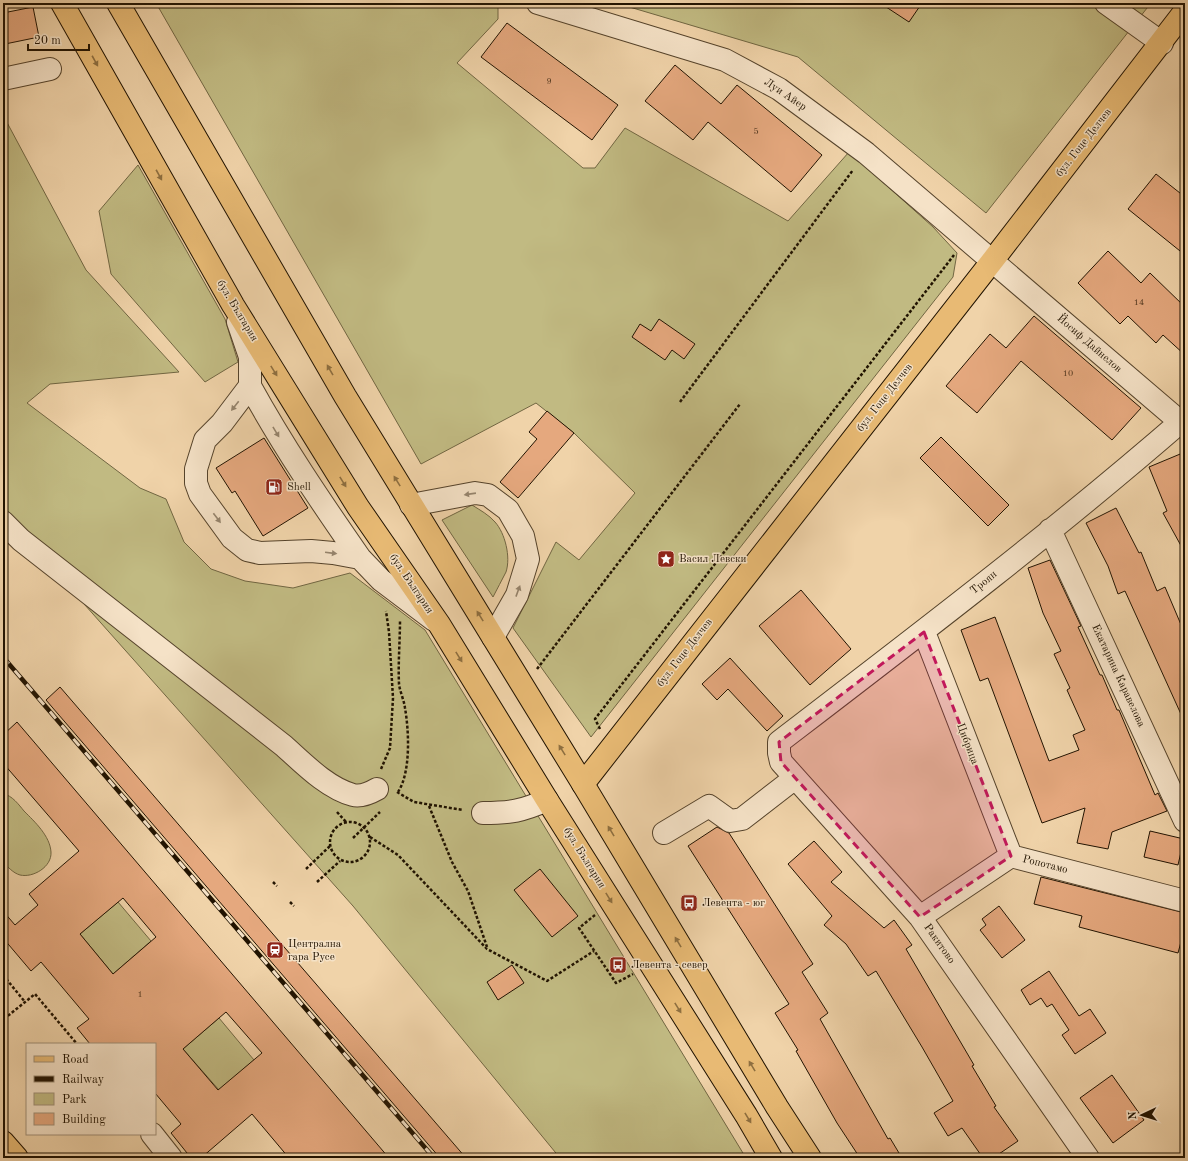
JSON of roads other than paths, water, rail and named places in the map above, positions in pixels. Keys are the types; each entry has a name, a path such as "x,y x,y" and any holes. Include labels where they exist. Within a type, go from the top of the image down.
{"main road":[{"name":"бул. България","path":"62,3 233,305 358,507 439,624 547,800 746,1115 771,1158"},
{"path":"118,3 345,396 583,784 777,1107 810,1158"},
{"name":"бул. Гоце Делчев","path":"583,784 1162,43 1185,11"},
{"path":"3,1142 17,1158"}],"street":[{"name":"Луи Айер","path":"538,3 726,60 780,89 866,153 993,260"},
{"path":"1106,3 1162,43"},
{"path":"3,79 50,69"},
{"name":"Йосиф Дайнелов","path":"993,260 1184,422"},
{"path":"233,305 250,357 250,386 275,431 320,501 360,558 381,580 439,624"},
{"path":"250,386 222,422 205,440 196,469 196,484 200,494 232,538 247,550 260,553 319,551 360,558"},
{"name":"Троян","path":"779,742 924,632 1184,422"},
{"path":"411,505 475,493 488,495 508,510 523,536 528,559 517,595 493,637"},
{"path":"3,522 21,540 284,746 323,780 354,795 367,794 377,789"},
{"name":"Екатарина Каравелова","path":"1050,530 1185,821"},
{"name":"Цибрица","path":"924,632 1011,856"},
{"name":"Ракитово","path":"779,742 781,762 920,917 1088,1158"},
{"path":"664,833 710,806 730,821 742,819 795,778"},
{"path":"483,813 524,810 547,800"},
{"name":"Ропотамо","path":"920,917 1011,856 1185,900"},
{"path":"153,1135 171,1158"}],"railway":[{"path":"3,657 434,1158"}],"place":[{"name":"Shell","path":"274,487"},
{"name":"Васил Левски","path":"666,559"},
{"name":"Левента - юг","path":"689,903"},
{"name":"Централна гара Русе","path":"275,950"},
{"name":"Левента - север","path":"618,965"}]}
